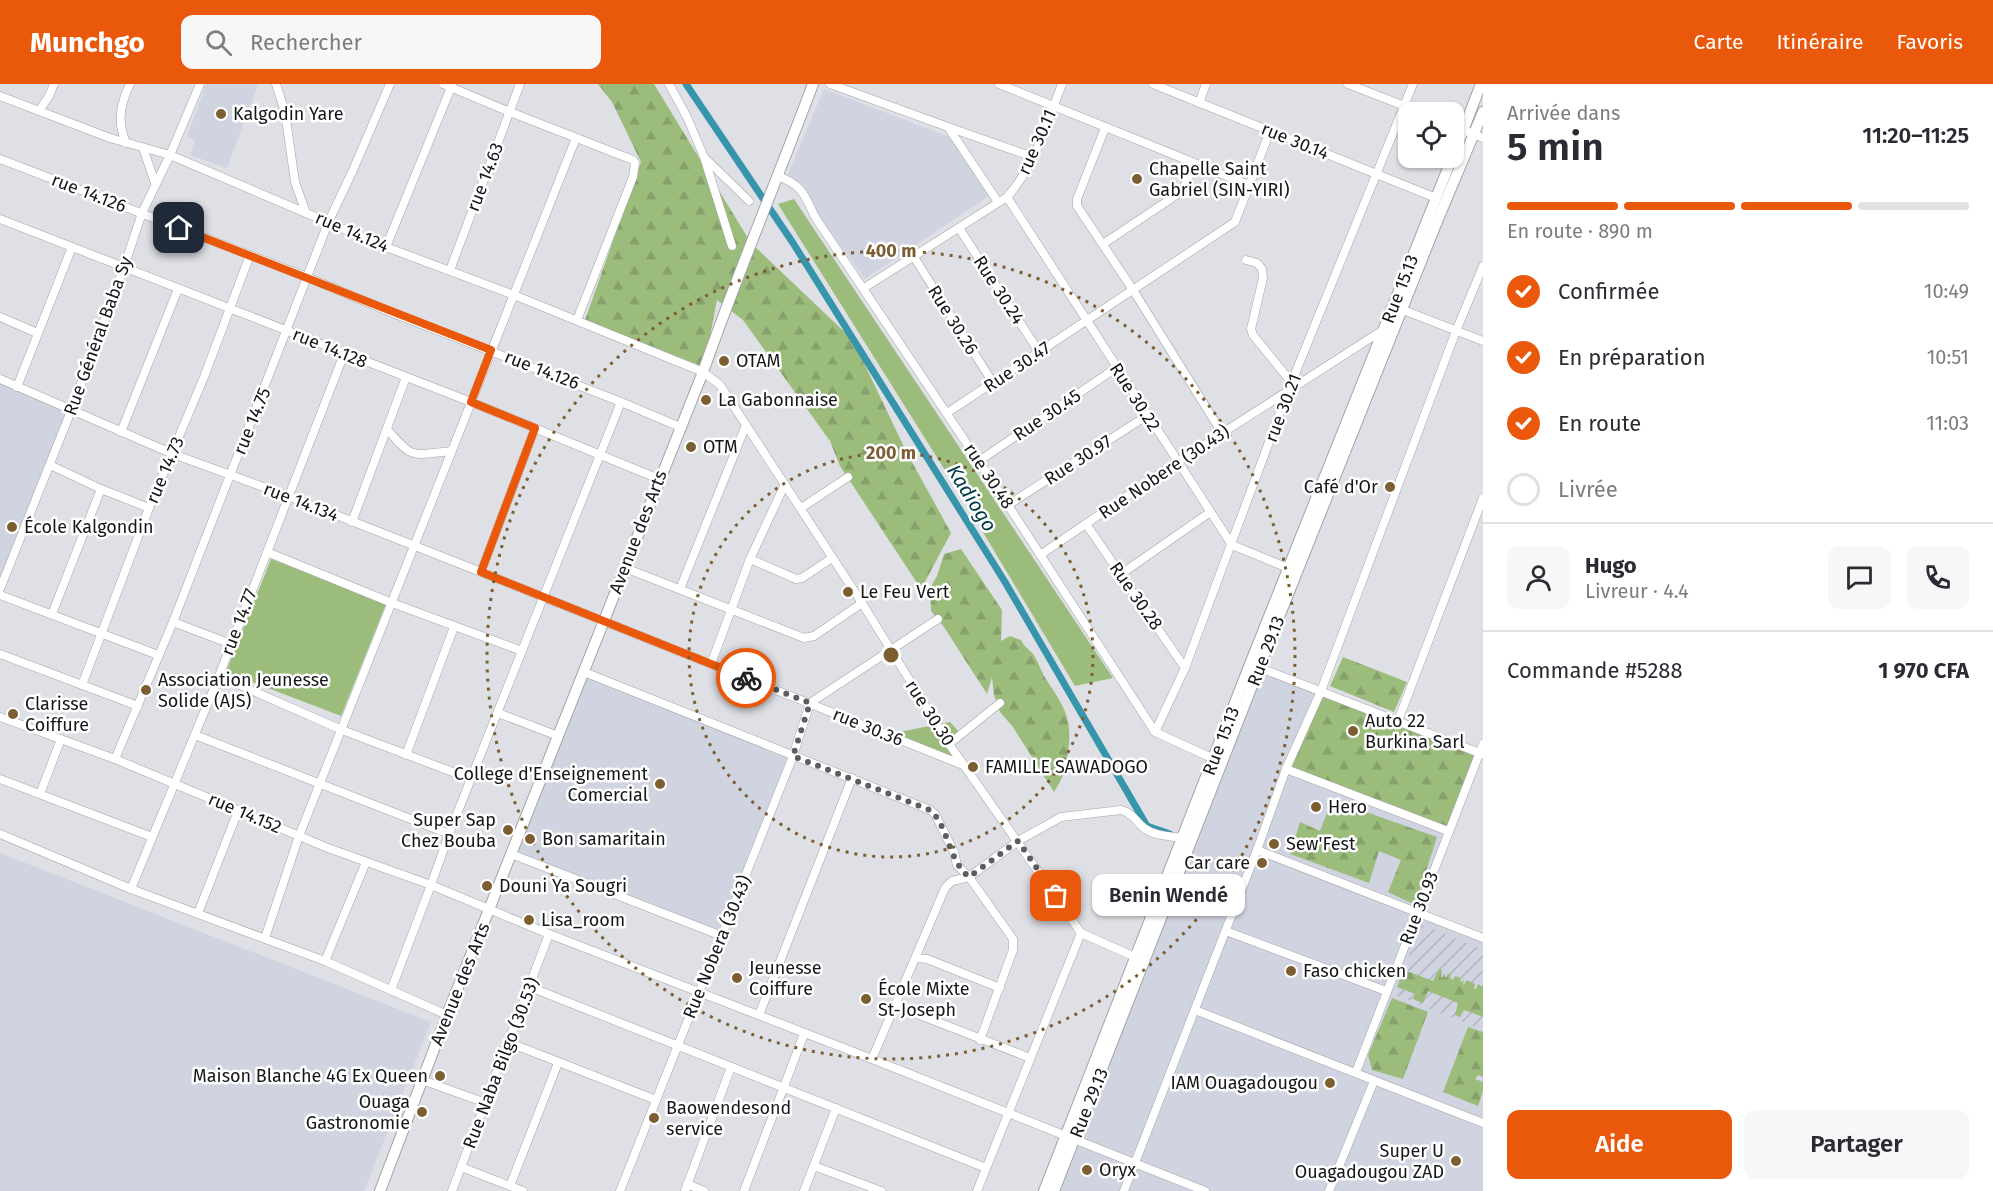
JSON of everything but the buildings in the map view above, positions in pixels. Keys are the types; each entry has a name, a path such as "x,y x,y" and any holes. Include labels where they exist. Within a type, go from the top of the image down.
{"main road":[{"name":"Rue 15.13","path":"1464,117 1482,84"},
{"name":"Avenue des Arts","path":"380,1191 447,1015 703,372 723,314 812,85"},
{"name":"Rue 29.13","path":"1054,1191 1070,1138 1397,308 1479,137 1483,112"},
{"name":"Rue 15.13","path":"1044,1191 1070,1138 1135,957 1214,759 1255,666 1288,568 1384,329 1397,308 1448,168"}],"street":[{"path":"39,111 54,84"},
{"path":"126,143 120,118 123,100 130,84"},
{"name":"Rue Général Baba Sy","path":"0,589 50,465 142,213 200,84"},
{"path":"276,84 285,112 294,182 306,213"},
{"name":"rue 14.75","path":"115,759 173,622 328,223 390,84"},
{"path":"443,84 633,160 636,167 577,320"},
{"name":"rue 14.63","path":"450,270 520,84"},
{"path":"669,84 687,117 704,157 732,246"},
{"path":"830,84 1033,157"},
{"path":"999,84 1249,185"},
{"name":"rue 30.11","path":"1007,197 1019,182 1033,157 1062,84"},
{"name":"rue 30.14","path":"1154,84 1436,198"},
{"path":"1199,103 1206,84"},
{"path":"1348,84 1398,104"},
{"name":"rue 30.21","path":"1406,102 1413,84"},
{"path":"386,247 452,86"},
{"name":"rue 14.124","path":"0,96 126,143 170,155 386,247 514,295 703,372"},
{"name":"rue 30.21","path":"1155,732 1185,668 1290,387 1398,121"},
{"path":"948,127 998,202"},
{"path":"1105,128 1076,201 1077,206 1133,290 1222,433"},
{"name":"Rue 30.47","path":"947,413 1235,222 1270,131"},
{"path":"1464,131 1479,137"},
{"path":"265,938 299,836 576,138"},
{"path":"143,148 155,183"},
{"path":"704,157 749,201"},
{"name":"rue 14.126","path":"0,159 308,277 395,314 621,402 680,428"},
{"path":"1103,244 1178,194 1183,189 1195,164"},
{"name":"rue 30.48","path":"778,176 797,185 801,190 815,217 979,461 1155,732"},
{"path":"864,288 1007,197"},
{"name":"Rue 30.22","path":"1007,197 1209,513 1232,545"},
{"name":"rue 14.128","path":"0,219 471,402 659,479"},
{"name":"Rue 30.24","path":"958,228 1039,352"},
{"path":"17,387 72,247"},
{"name":"rue 14.73","path":"82,685 149,508 173,454 250,255"},
{"name":"Rue 30.26","path":"914,257 993,383"},
{"path":"1246,260 1257,263 1262,269 1263,278 1251,329 1253,335 1290,387"},
{"path":"1124,1191 1196,1010 1286,768 1321,691 1456,331 1483,266"},
{"path":"121,432 178,289"},
{"path":"1397,308 1483,341"},
{"path":"0,317 37,333"},
{"name":"Rue Nobere (30.43)","path":"1040,555 1290,387 1384,329"},
{"name":"rue 14.77","path":"131,889 219,676 344,354"},
{"name":"Rue 30.45","path":"979,461 1116,368"},
{"name":"rue 30.30","path":"703,372 720,385 747,425 862,603 949,744 1081,933"},
{"path":"352,522 406,377"},
{"name":"rue 14.134","path":"0,379 173,454 288,496 603,622"},
{"path":"391,990 449,834 621,402"},
{"name":"Rue 30.97","path":"1008,505 1148,415"},
{"path":"680,589 747,425"},
{"path":"481,572 535,428"},
{"path":"387,429 401,446 412,454 451,451"},
{"path":"50,465 149,508"},
{"path":"801,508 848,477"},
{"path":"711,664 750,559 784,484"},
{"path":"52,614 101,489"},
{"path":"1398,722 1483,498"},
{"path":"1121,574 1209,513"},
{"name":"Rue 30.28","path":"1086,524 1185,668"},
{"path":"1232,545 1288,568"},
{"path":"267,552 392,603 522,651"},
{"path":"750,559 795,579 802,578 832,558"},
{"path":"625,568 804,638 814,636 862,603"},
{"path":"0,595 158,655"},
{"path":"810,703 938,619"},
{"path":"173,622 231,644"},
{"name":"rue 30.36","path":"603,622 964,766"},
{"path":"406,755 454,627"},
{"path":"0,654 138,706"},
{"path":"1255,666 1481,754"},
{"path":"584,672 852,778 935,814 954,852 957,865 969,877 1013,939 1013,950 980,1040"},
{"path":"219,676 342,730 471,779"},
{"name":"Rue Nobera (30.43)","path":"620,1191 793,756 810,703"},
{"path":"949,744 1000,703"},
{"path":"498,713 558,736"},
{"name":"rue 14.152","path":"0,717 115,759 299,836 431,885 698,993 872,1059 1205,1191"},
{"path":"1155,732 1214,759"},
{"path":"195,735 321,782 449,834"},
{"path":"40,794 61,739"},
{"name":"Rue 30.93","path":"1356,1072 1483,744"},
{"path":"1286,768 1448,831"},
{"path":"759,1015 852,778"},
{"path":"0,779 152,837"},
{"path":"872,1059 945,888 952,881 969,877 1018,841 1060,817 1122,810 1127,811 1150,832 1182,838"},
{"path":"198,913 238,811"},
{"path":"0,834 131,889 325,961 447,1015"},
{"path":"1257,850 1483,938"},
{"path":"511,854 722,936"},
{"path":"325,961 366,862"},
{"path":"1226,930 1386,991"},
{"path":"977,1191 1010,1114 1081,933 1135,957"},
{"name":"Rue Naba Bilgo (30.53)","path":"452,1191 510,1043 549,934"},
{"path":"916,958 927,959 1000,988"},
{"path":"530,987 986,1168"},
{"path":"894,1005 1030,1059"},
{"path":"1196,1010 1483,1123"},
{"path":"744,1191 804,1034"},
{"path":"510,1043 656,1100"},
{"path":"510,1186 558,1063"},
{"path":"704,1191 686,1188 731,1067"},
{"path":"422,1080 486,1103"},
{"path":"1329,1191 1374,1081"},
{"path":"804,1191 836,1108"},
{"path":"814,1166 881,1191"},
{"path":"461,1167 523,1191"}],"shaded area":[{"name":"Kalgodin Yare","path":"206,84 258,84 227,168 190,155 195,140 187,137"},
{"path":"824,89 952,138 989,196 865,279 788,174"},
{"name":"École Kalgondin","path":"0,380 69,411 0,585"},
{"path":"1260,668 1479,755 1418,913 1483,938 1483,1191 1054,1191"},
{"name":"College d'Enseignement Comercial","path":"585,669 791,756 721,934 511,854"},
{"path":"0,853 431,1022 364,1191 0,1191"},
{"path":"1422,925 1483,950 1483,1030 1393,994"}],"green space":[{"path":"598,84 654,84 751,243 853,340 906,451 951,533 921,589 840,466 830,441 743,320 717,300 704,367 585,320 641,162 612,102"},
{"path":"794,199 1113,678 1075,686 968,507 778,204"},
{"path":"961,549 1002,610 1001,641 1010,636 1021,640 1035,657 1066,713 1069,730 1068,752 1064,773 1054,792 1013,727 1000,712 994,695 992,677 987,694 944,627 931,611 930,588 937,576 944,554"},
{"path":"271,559 386,604 341,716 226,672"},
{"path":"1343,657 1407,682 1394,712 1330,686"},
{"path":"1322,694 1479,755 1446,830 1287,769"},
{"path":"950,722 960,733 945,743 957,761 894,733"},
{"path":"1332,800 1344,809 1346,805 1437,837 1415,905 1388,892 1401,860 1379,851 1369,883 1290,854 1300,822 1320,831"},
{"path":"1439,969 1442,970 1441,977 1444,973 1445,978 1451,974 1450,978 1453,980 1455,976 1461,978 1462,982 1464,979 1463,986 1467,980 1475,984 1474,989 1478,984 1483,987 1483,1017 1464,1010 1460,1017 1455,1015 1458,1003 1428,991 1423,1003 1413,999 1415,994 1397,987 1404,970 1433,981"},
{"path":"1392,998 1428,1012 1403,1079 1372,1070 1368,1055"},
{"path":"1468,1027 1483,1032 1483,1077 1478,1075 1475,1079 1483,1082 1483,1091 1478,1106 1443,1092"}],"waterway":[{"name":"Kadiogo","path":"686,84 793,243 1005,582 1147,826 1170,834"}],"way so far":[{"path":"746,678 810,703 793,756 930,810 935,814 954,852 957,865 969,877 1018,841 1056,896"}],"place":[{"name":"Kalgodin Yare","path":"221,114"},
{"name":"Chapelle Saint Gabriel (SIN-YIRI)","path":"1137,179"},
{"name":"OTAM","path":"724,361"},
{"name":"La Gabonnaise","path":"706,400"},
{"name":"OTM","path":"691,447"},
{"name":"Café d'Or","path":"1390,487"},
{"name":"École Kalgondin","path":"12,527"},
{"name":"Le Feu Vert","path":"848,592"},
{"name":"Association Jeunesse Solide (AJS)","path":"146,690"},
{"name":"Clarisse Coiffure","path":"13,714"},
{"name":"Auto 22 Burkina Sarl","path":"1353,731"},
{"name":"FAMILLE SAWADOGO","path":"973,767"},
{"name":"College d'Enseignement Comercial","path":"660,784"},
{"name":"Hero","path":"1316,807"},
{"name":"Super Sap Chez Bouba","path":"508,830"},
{"name":"Bon samaritain","path":"530,839"},
{"name":"Sew'Fest","path":"1274,844"},
{"name":"Car care","path":"1262,863"},
{"name":"Douni Ya Sougri","path":"487,886"},
{"name":"Benin Wendé","path":"1056,896"},
{"name":"Lisa_room","path":"529,920"},
{"name":"Faso chicken","path":"1291,971"},
{"name":"Jeunesse Coiffure","path":"737,978"},
{"name":"École Mixte St-Joseph","path":"866,999"},
{"name":"Maison Blanche 4G Ex Queen","path":"440,1076"},
{"name":"IAM Ouagadougou","path":"1330,1083"},
{"name":"Ouaga Gastronomie","path":"422,1112"},
{"name":"Baowendesond service","path":"654,1118"},
{"name":"Super U Ouagadougou ZAD","path":"1456,1161"},
{"name":"Oryx","path":"1087,1170"}],"route":[{"path":"179,228 491,350 471,402 535,428 481,572 746,678"}]}
